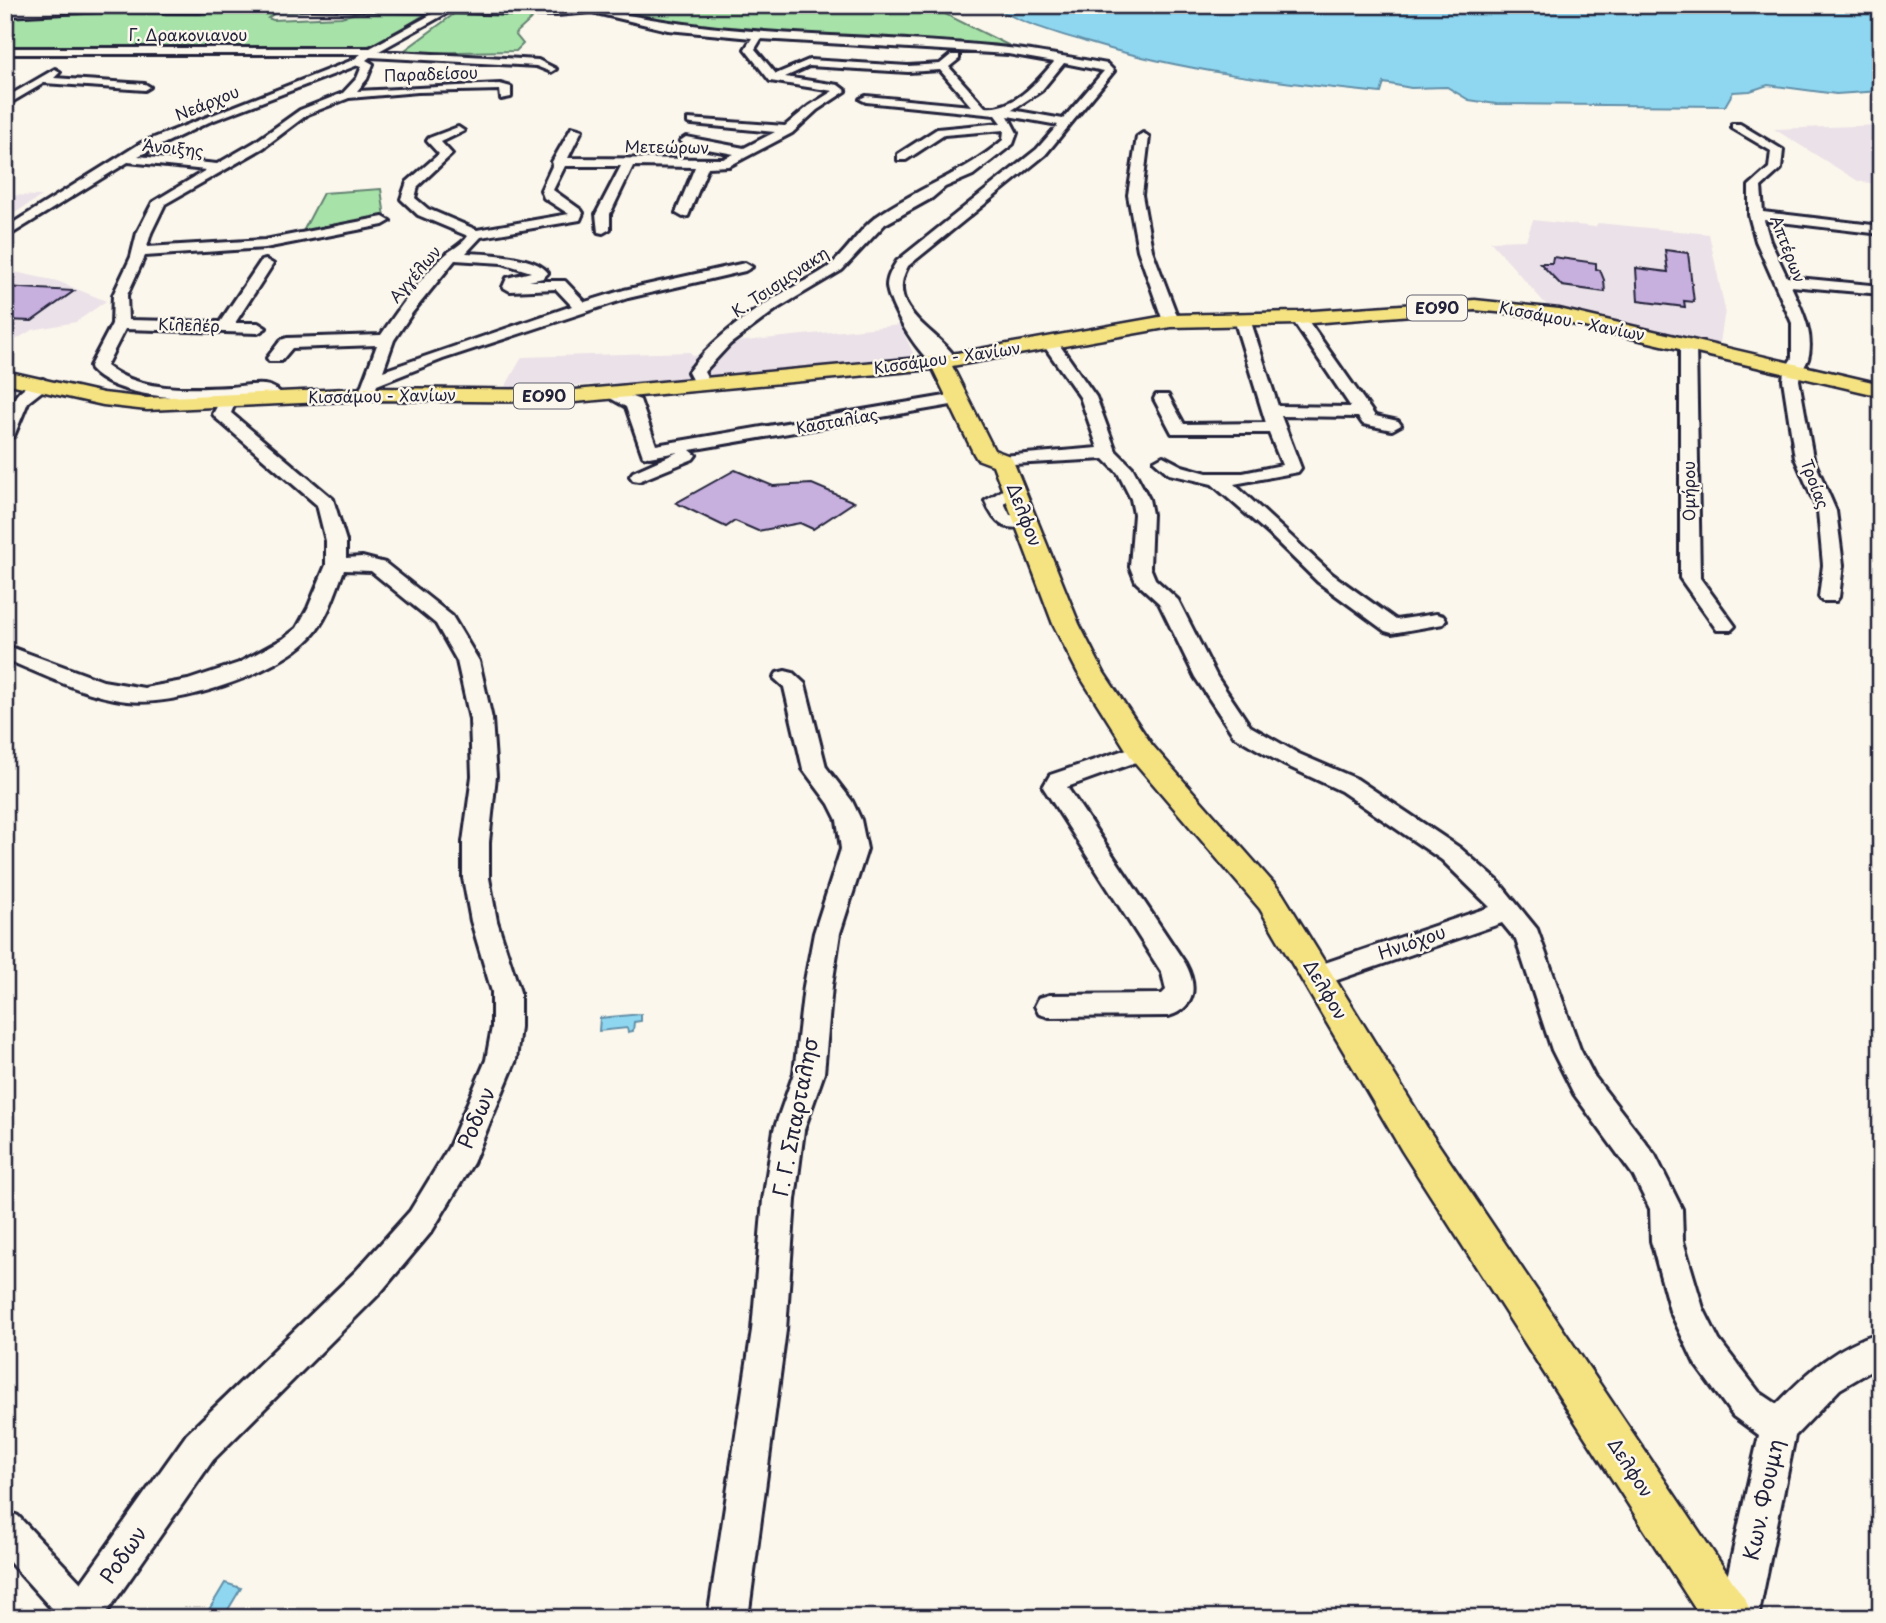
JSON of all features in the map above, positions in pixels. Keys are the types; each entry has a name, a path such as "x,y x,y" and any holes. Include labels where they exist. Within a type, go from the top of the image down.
{"main road":[{"name":"Κισσάμου - Χανίων","path":"5,377 103,398 147,404 276,399 369,388 640,397 703,385 937,353 988,355 1171,321 1299,318 1475,305 1506,306 1559,315 1881,390"},
{"name":"Δελφον","path":"937,353 985,454 1012,469 1027,521 1091,673 1142,752 1271,901 1415,1140 1729,1618"}],"street":[{"path":"5,13 104,8 199,9 226,5"},
{"path":"272,5 435,13 596,11 653,5"},
{"path":"596,11 668,27 1063,58 1100,65 1109,71 1041,152 906,260 899,269 894,284 896,298 928,354 937,353"},
{"name":"Νεάρχου","path":"5,234 125,158 205,120 366,56 435,13"},
{"path":"758,36 750,49 774,79 809,63 908,69 943,67 956,57 961,48"},
{"name":"Γ. Δρακονιανου","path":"5,51 35,51 75,59 366,56 538,63 551,69"},
{"path":"19,57 35,51"},
{"path":"276,399 270,392 263,390 178,393 137,387 99,370 98,366 120,324 120,295 140,252 144,233 160,202 259,145 304,112 347,95 362,79 368,64 366,56"},
{"path":"5,58 201,57"},
{"path":"999,113 1037,89 1063,58"},
{"path":"5,103 75,59"},
{"path":"943,67 955,77 964,93 982,111"},
{"path":"929,80 955,77"},
{"name":"Μετεώρων","path":"558,162 726,163 788,130 840,90 774,79"},
{"path":"42,80 145,87"},
{"name":"Παραδείσου","path":"347,95 397,90 500,87 507,89 505,97"},
{"path":"866,99 1027,116 1067,123"},
{"path":"999,113 1009,125 1009,141 1000,149"},
{"path":"692,121 788,130"},
{"path":"902,158 942,132 1009,125"},
{"name":"Απτέρων","path":"1736,126 1777,150 1775,169 1755,187 1756,215 1763,241 1800,323 1800,358 1792,371"},
{"path":"476,234 575,217 576,213 549,195 547,190 558,162 576,130"},
{"name":"Αγγέλων","path":"369,388 386,340 406,310 476,234 423,212 408,200 412,185 446,154 433,141 458,131"},
{"path":"1143,137 1135,195 1145,250 1171,321"},
{"path":"686,141 748,152"},
{"path":"1000,149 1041,152"},
{"name":"Κ. Τσισμςνακη","path":"703,385 696,372 724,341 773,305 837,267 880,221 927,195 940,184 970,172 1000,149"},
{"name":"Άνοιξης","path":"125,158 219,168"},
{"path":"603,229 603,214 629,162"},
{"path":"684,213 703,163"},
{"path":"1756,215 1881,230"},
{"path":"140,252 265,244 383,221"},
{"path":"452,257 503,258 539,270 541,273 538,275 512,281 510,287 560,284 582,308"},
{"path":"225,326 266,264"},
{"path":"369,388 624,294 745,267"},
{"path":"1781,281 1881,290"},
{"path":"1299,318 1369,420 1392,425"},
{"path":"1163,461 1174,471 1195,478 1217,479 1292,468 1242,319"},
{"name":"Κιλελέρ","path":"120,324 258,328"},
{"path":"275,358 287,343 386,340"},
{"path":"1050,343 1088,397 1108,453 1126,471 1140,499 1143,514 1140,567 1146,582 1168,600 1206,677 1242,731 1291,759 1349,785 1451,854 1489,888 1528,936 1566,1050 1584,1085 1644,1165 1666,1209 1667,1241 1687,1311 1707,1352 1746,1404 1779,1427"},
{"name":"Ομήρου","path":"1688,345 1690,578 1724,626"},
{"name":"Τροίας","path":"1792,371 1804,458 1827,511 1833,565 1829,597"},
{"path":"5,436 21,399 43,384"},
{"name":"Κασταλίας","path":"640,397 649,452 957,399"},
{"path":"1162,399 1178,429 1363,412"},
{"path":"5,651 82,681 128,694 178,691 236,671 288,647 303,633 313,620 339,564 326,503 222,414 228,401"},
{"name":"Κασταλίας","path":"639,476 716,442"},
{"path":"1012,469 1108,453"},
{"path":"1217,479 1277,531 1325,578 1392,627 1436,620"},
{"name":"Ροδων","path":"85,1615 200,1447 368,1282 421,1221 462,1154 500,1060 506,1027 506,992 484,921 476,878 476,842 484,776 481,719 468,661 445,620 378,567 362,563 339,564"},
{"name":"Γ. Γ. Σπαρταλησ","path":"728,1618 769,1330 779,1200 789,1130 809,1073 818,986 827,933 854,849 849,820 839,801 815,769 794,684 785,678"},
{"path":"1049,1006 1169,1005 1180,995 1180,984 1175,970 1055,786 1059,781 1142,752"},
{"name":"Ηνιόχου","path":"1317,976 1507,911"},
{"name":"Κων. Φουμη","path":"1738,1618 1779,1427 1828,1377 1866,1353 1881,1348"},
{"path":"5,1529 85,1615"}],"shaded area":[{"path":"1881,125 1881,185 1858,181 1774,129"},
{"path":"5,195 42,196 5,219"},
{"path":"1533,220 1595,227 1598,223 1709,234 1725,310 1719,349 1549,308 1490,241 1526,240"},
{"path":"5,270 57,281 106,301 76,322 32,330 5,346"},
{"path":"900,325 915,357 714,379 504,389 522,357 690,352 693,356 711,354 726,343"}],"green space":[{"path":"233,5 343,9 275,13 268,18 273,20 341,17 367,10 420,11 425,14 378,44 357,48 5,50 5,18 87,10 198,10"},
{"path":"667,5 937,5 941,12 1012,47 762,33 673,23 618,10"},
{"path":"454,14 535,16 515,34 523,44 516,51 401,53"},
{"path":"381,189 385,217 300,237 323,193"}],"water":[{"path":"991,5 1881,5 1881,91 1836,94 1768,85 1750,91 1733,92 1725,106 1496,104 1469,100 1447,87 1411,88 1384,83 1381,93 1269,80 1159,61 1049,31"},
{"path":"641,1014 641,1021 634,1022 633,1031 628,1032 627,1028 599,1031 600,1018"},
{"path":"225,1583 241,1588 223,1618 204,1618"}],"building":[{"path":"1665,250 1688,253 1694,302 1684,301 1685,307 1638,301 1636,268 1668,272"},
{"path":"1553,257 1596,263 1596,269 1600,270 1604,280 1605,292 1562,286 1540,263 1552,263"},
{"path":"5,287 74,291 32,321 5,320"},
{"path":"735,470 773,486 812,484 854,502 813,529 800,523 758,531 735,521 726,527 676,503"}]}
